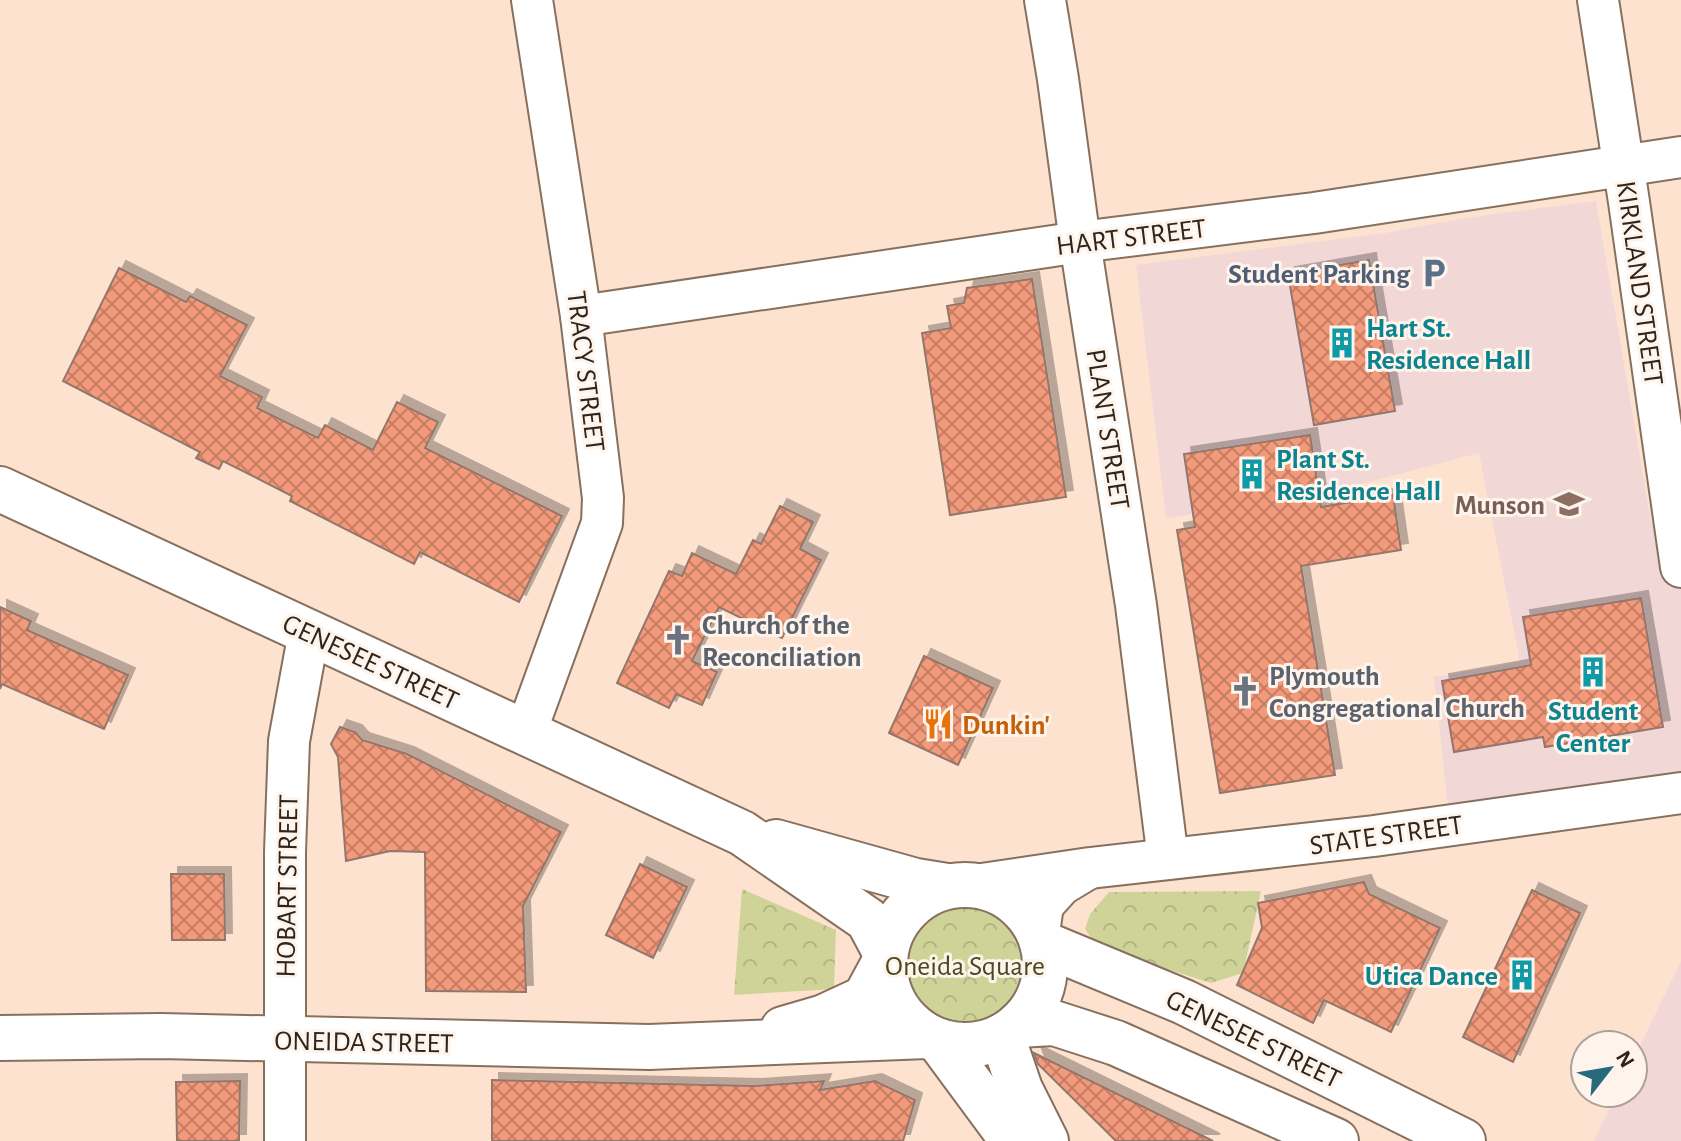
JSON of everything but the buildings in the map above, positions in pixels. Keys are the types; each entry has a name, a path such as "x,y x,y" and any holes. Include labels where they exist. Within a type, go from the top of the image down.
{"main road":[{"name":"GENESEE STREET","path":"0,489 742,833 868,920 885,956"},
{"name":"GENESEE STREET","path":"742,833 916,881 961,885"},
{"path":"933,1038 960,1045 981,1043 1010,1030 1032,1008 1042,988 1045,966 1040,938 1023,910 1001,893 961,885 925,894 906,909 893,929 885,956 887,984 895,1004 909,1022 933,1038 1016,1141"},
{"name":"GENESEE STREET","path":"1040,938 1184,1002 1463,1141"},
{"name":"ONEIDA STREET","path":"727,1045 824,1017 865,998 885,956"},
{"name":"GENESEE STREET","path":"1010,1030 1054,1023 1116,1043 1336,1141"},
{"path":"1010,1030 1020,1089 1046,1141"},
{"name":"ONEIDA STREET","path":"0,1038 161,1036 649,1047 933,1038"}],"street":[{"name":"TRACY STREET","path":"526,732 602,523 603,498 581,316 532,0"},
{"name":"PLANT STREET","path":"1045,0 1136,605 1168,859"},
{"name":"KIRKLAND STREET","path":"1598,0 1681,567"},
{"name":"HART STREET","path":"581,316 1080,242 1314,213 1681,157"},
{"name":"HOBART STREET","path":"285,1141 285,852 289,741 309,632"},
{"name":"STATE STREET","path":"961,885 1374,836 1681,793"},
{"name":"STATE STREET","path":"1040,938 1043,905 1061,885 1090,868"}],"shaded area":[{"name":"Munson","path":"1596,201 1651,522 1681,518 1681,793 1450,826 1434,677 1520,662 1479,453 1319,495 1166,518 1136,265 1385,233 1465,218"},
{"path":"1681,961 1681,1141 1594,1141 1609,1109 1649,1109 1648,1029"}],"green space":[{"path":"742,889 836,930 834,989 734,995"},
{"path":"1261,891 1243,973 1211,983 1097,947 1085,929 1090,914 1109,892"},
{"name":"Oneida Square","path":"1001,893 1023,910 1045,966 1042,988 1032,1008 981,1043 960,1045 909,1022 895,1004 887,984 893,929 906,909 925,894"}],"place":[{"name":"Student Parking","path":"1434,273"},
{"name":"Hart St. Residence Hall","path":"1342,343"},
{"name":"Plant St. Residence Hall","path":"1252,474"},
{"name":"Munson","path":"1569,504"},
{"name":"Church of the Reconciliation","path":"678,640"},
{"name":"Student Center","path":"1593,672"},
{"name":"Plymouth Congregational Church","path":"1245,691"},
{"name":"Dunkin'","path":"938,724"},
{"name":"Utica Dance","path":"1522,975"}]}
